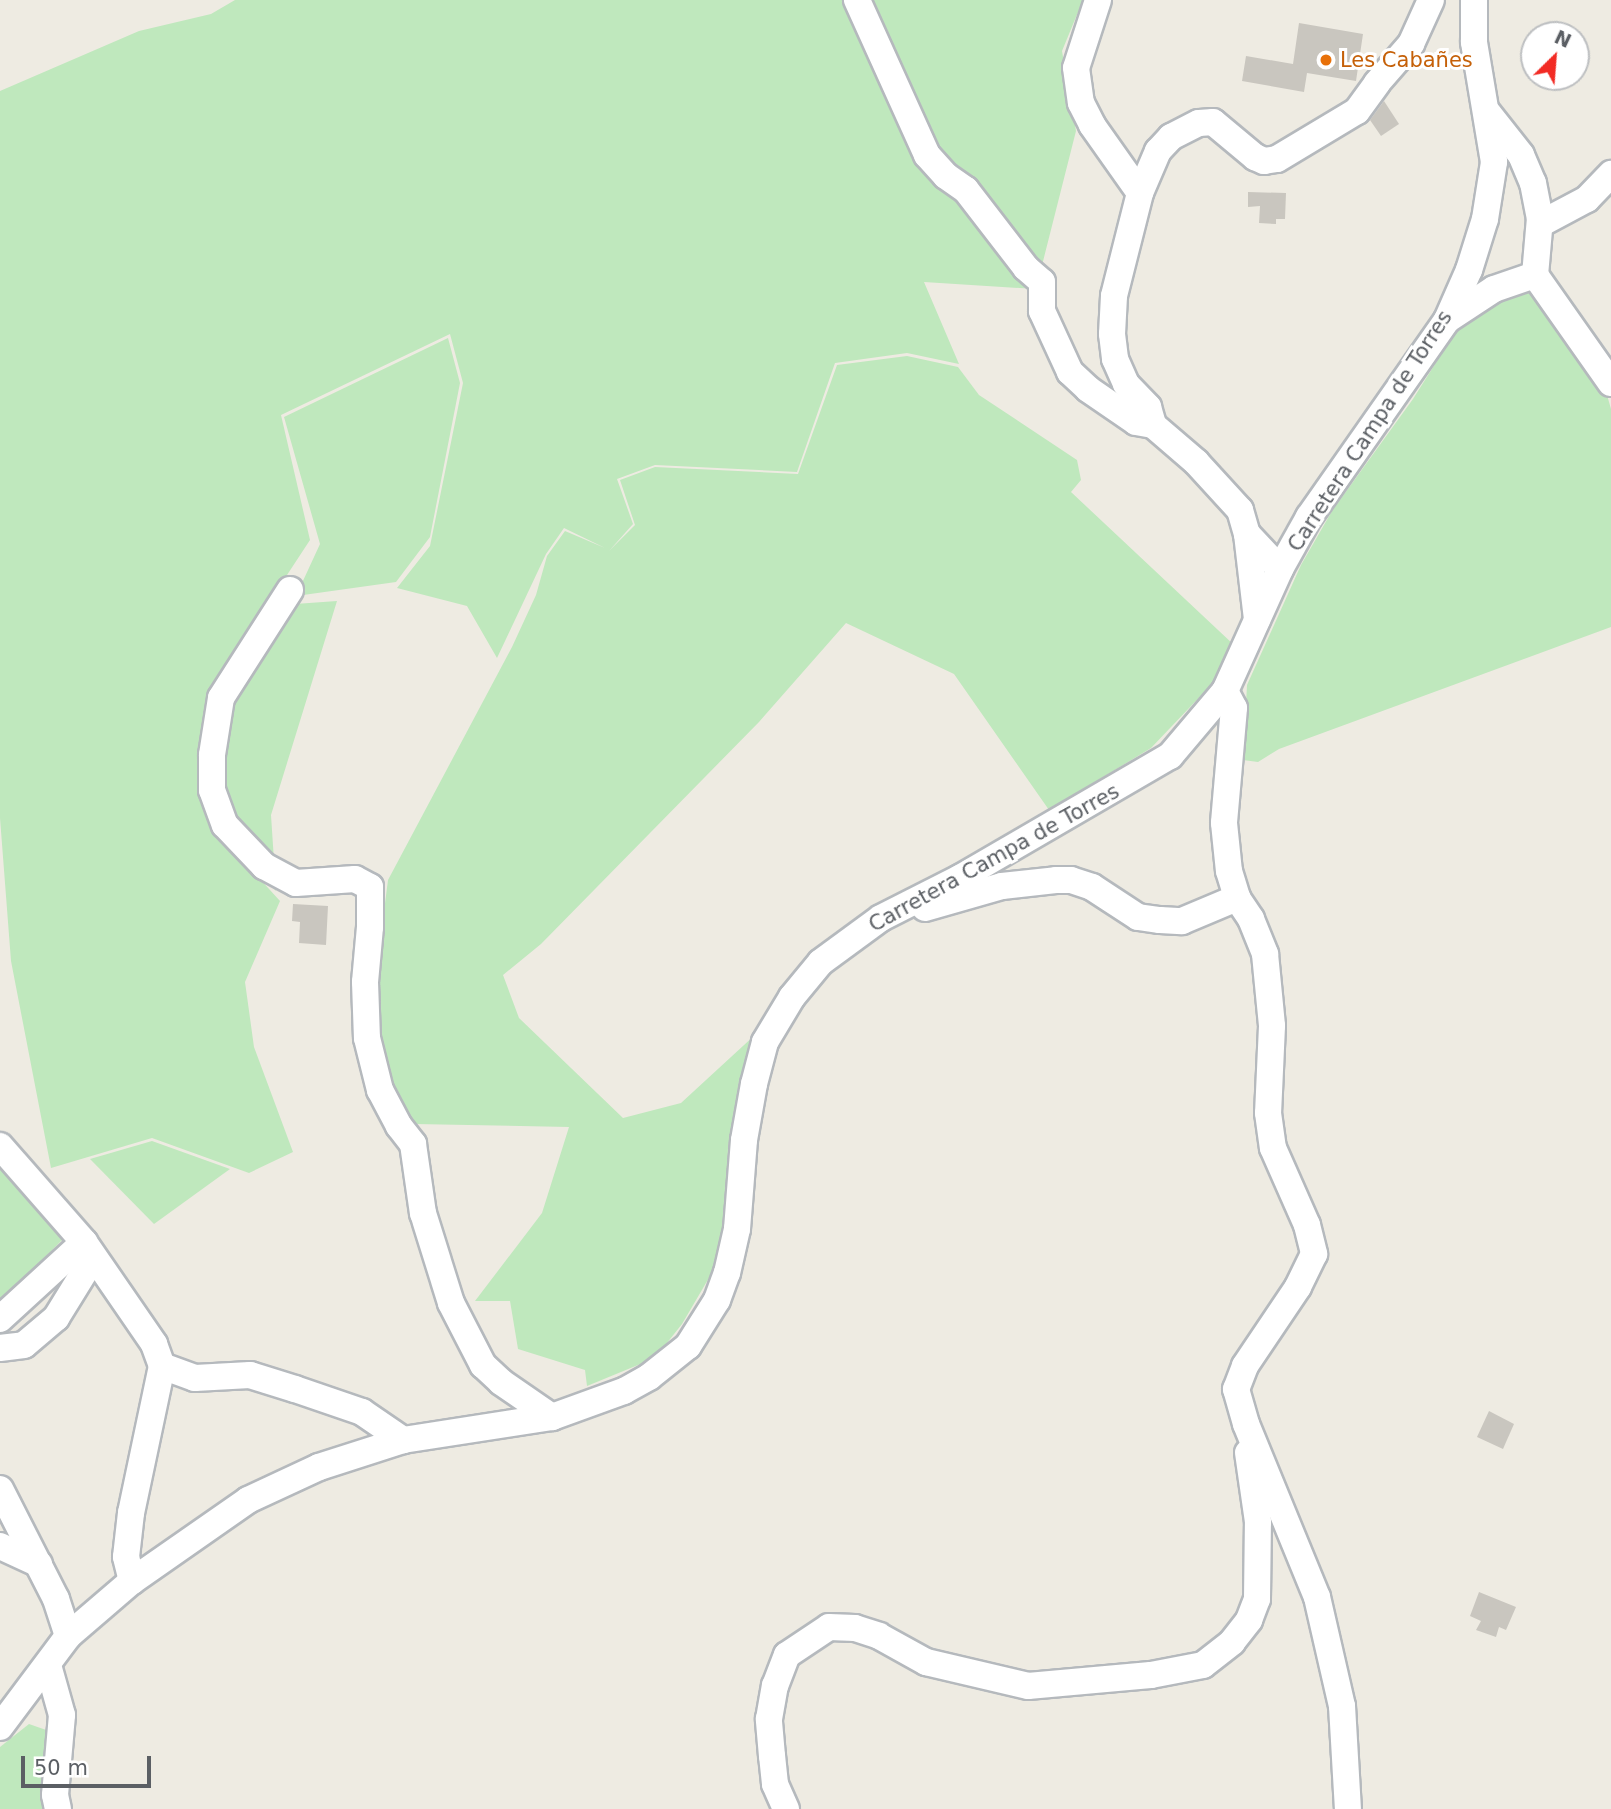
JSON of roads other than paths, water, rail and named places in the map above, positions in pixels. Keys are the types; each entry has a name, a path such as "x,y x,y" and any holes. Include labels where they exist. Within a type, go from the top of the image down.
{"street":[{"path":"857,0 926,155 946,176 966,190 1026,268 1042,282 1042,311 1070,372 1088,389 1136,422 1153,425 1196,462 1240,510 1247,534 1257,621"},
{"path":"1098,0 1076,68 1081,103 1092,125 1140,193"},
{"path":"1153,425 1148,407 1126,384 1115,359 1112,334 1114,296 1140,193 1158,151 1171,137 1199,123 1213,122 1224,128 1255,157 1265,161 1277,159 1357,111 1411,44 1431,0"},
{"name":"Carretera Campa de Torres","path":"0,1727 68,1636 132,1581 248,1500 319,1467 403,1440 552,1417 624,1391 649,1377 688,1346 703,1327 718,1300 735,1240 744,1140 754,1084 765,1042 792,997 821,962 893,912 960,878 1170,756 1225,691 1280,569 1335,476 1447,320 1469,270 1485,219 1494,162 1488,113 1474,42 1474,0"},
{"path":"1488,113 1521,155 1533,183 1540,224 1535,275 1611,383"},
{"path":"1540,224 1587,199 1611,174"},
{"path":"1447,320 1494,289 1535,275"},
{"path":"1247,534 1280,569"},
{"path":"290,590 221,698 212,755 212,790 225,825 264,866 296,883 355,879 370,887 370,927 365,982 368,1038 380,1090 399,1126 413,1144 423,1213 451,1303 483,1365 501,1382 552,1417"},
{"path":"1225,691 1234,708 1234,733 1224,823 1229,871 1237,898 1251,919 1265,954 1272,1026 1268,1114 1273,1148 1307,1225 1314,1254 1298,1287 1245,1366 1236,1388 1246,1424 1317,1597 1342,1706 1349,1809"},
{"path":"893,912 934,906 1002,886 1056,880 1072,880 1092,887 1138,917 1160,920 1182,921 1237,898"},
{"path":"0,1146 89,1250 154,1344 162,1366 131,1513 126,1557 132,1581"},
{"path":"0,1319 89,1250"},
{"path":"0,1348 24,1345 56,1318 89,1250"},
{"path":"162,1366 195,1378 250,1375 284,1385 362,1412 403,1440"},
{"path":"786,1809 775,1784 773,1765 769,1719 775,1686 787,1655 829,1627 855,1628 879,1636 926,1662 1028,1686 1151,1675 1203,1665 1232,1642 1249,1620 1257,1599 1258,1522 1249,1471 1246,1424"},
{"path":"0,1489 39,1564 68,1636"},
{"path":"0,1546 39,1564"},
{"path":"48,1665 62,1715 55,1795 58,1809"}],"place":[{"name":"Les Cabañes","path":"1326,60"}]}
